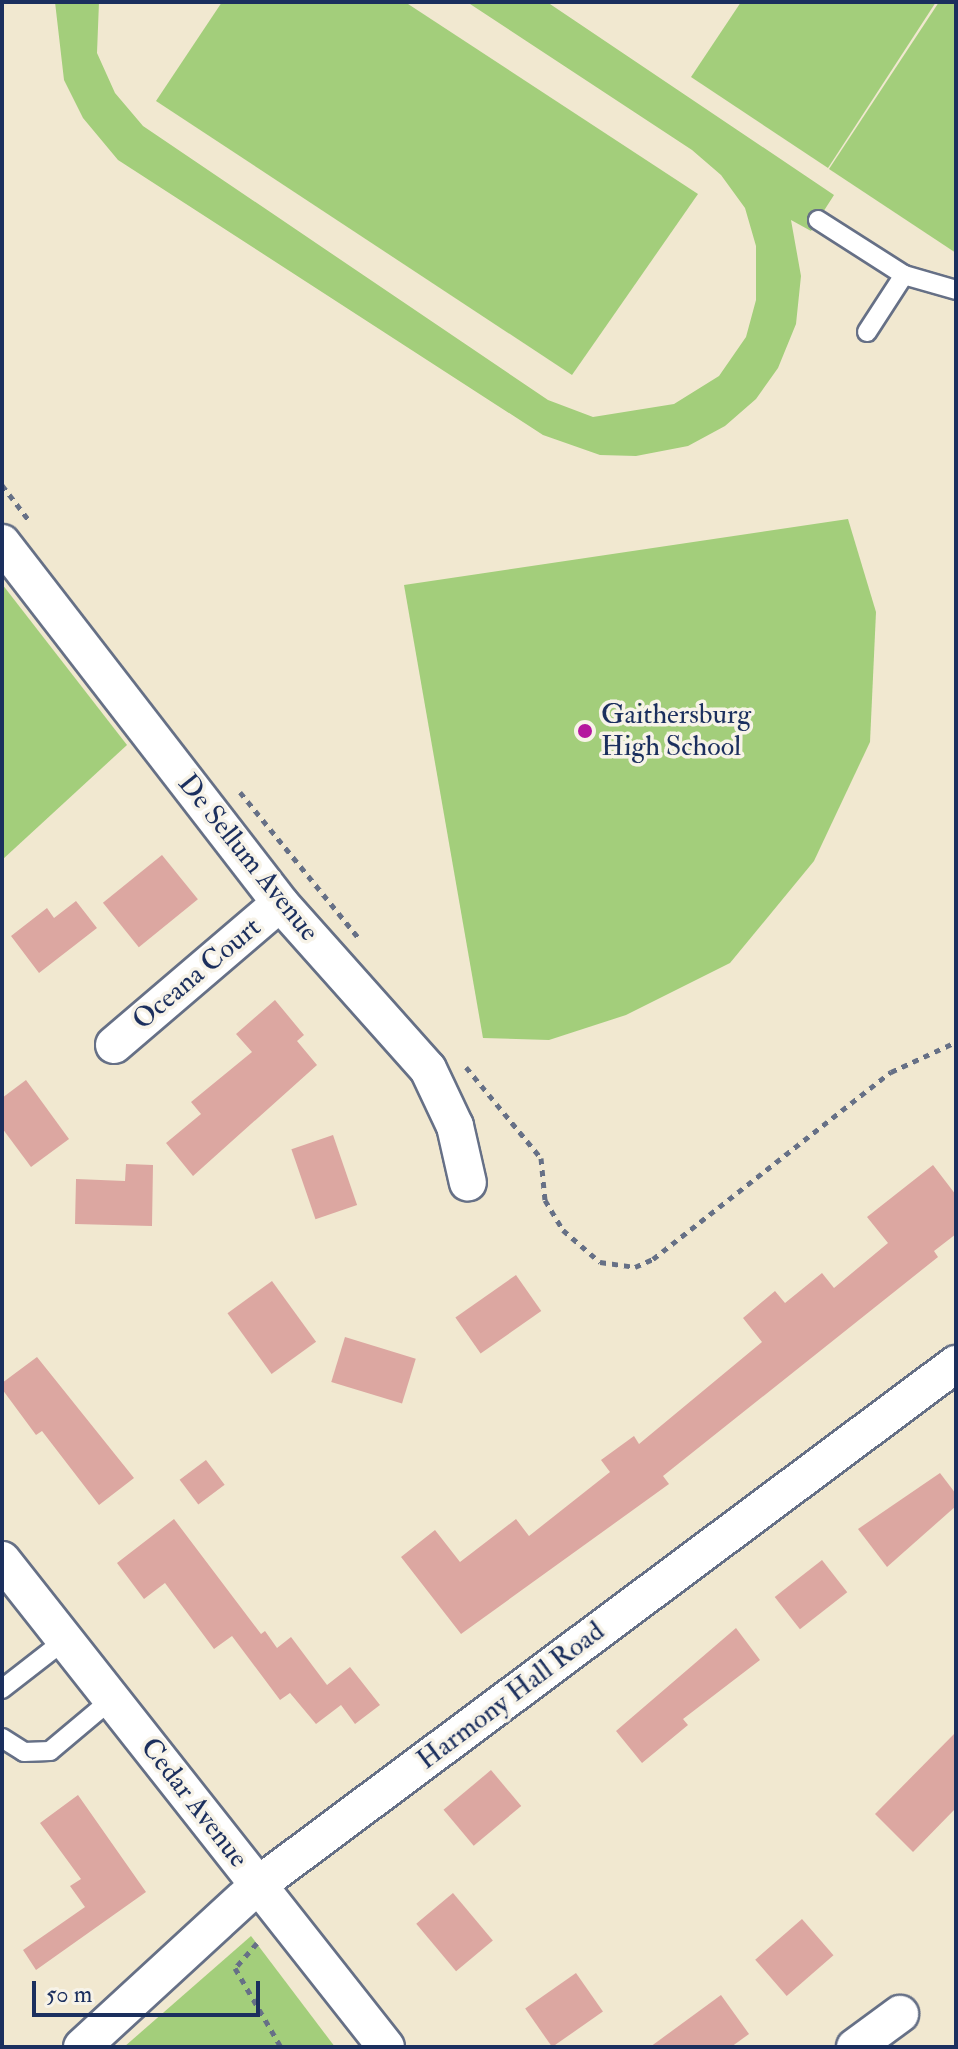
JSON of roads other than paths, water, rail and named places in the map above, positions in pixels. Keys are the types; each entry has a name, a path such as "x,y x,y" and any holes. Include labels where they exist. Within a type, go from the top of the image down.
{"street":[{"name":"De Sellum Avenue","path":"2,543 280,903 428,1069 455,1126 468,1183"},
{"name":"Oceana Court","path":"114,1045 280,903"},
{"name":"Harmony Hall Road","path":"82,2047 258,1885 956,1364"},
{"name":"Cedar Avenue","path":"2,1560 386,2047"},
{"path":"855,2047 900,2014"}],"lane":[{"path":"818,220 904,275 956,290"},
{"path":"867,332 904,275"},
{"path":"2,1689 65,1640"},
{"path":"2,1738 24,1752 50,1751 112,1699"}],"place":[{"name":"Gaithersburg High School","path":"585,731"}]}
